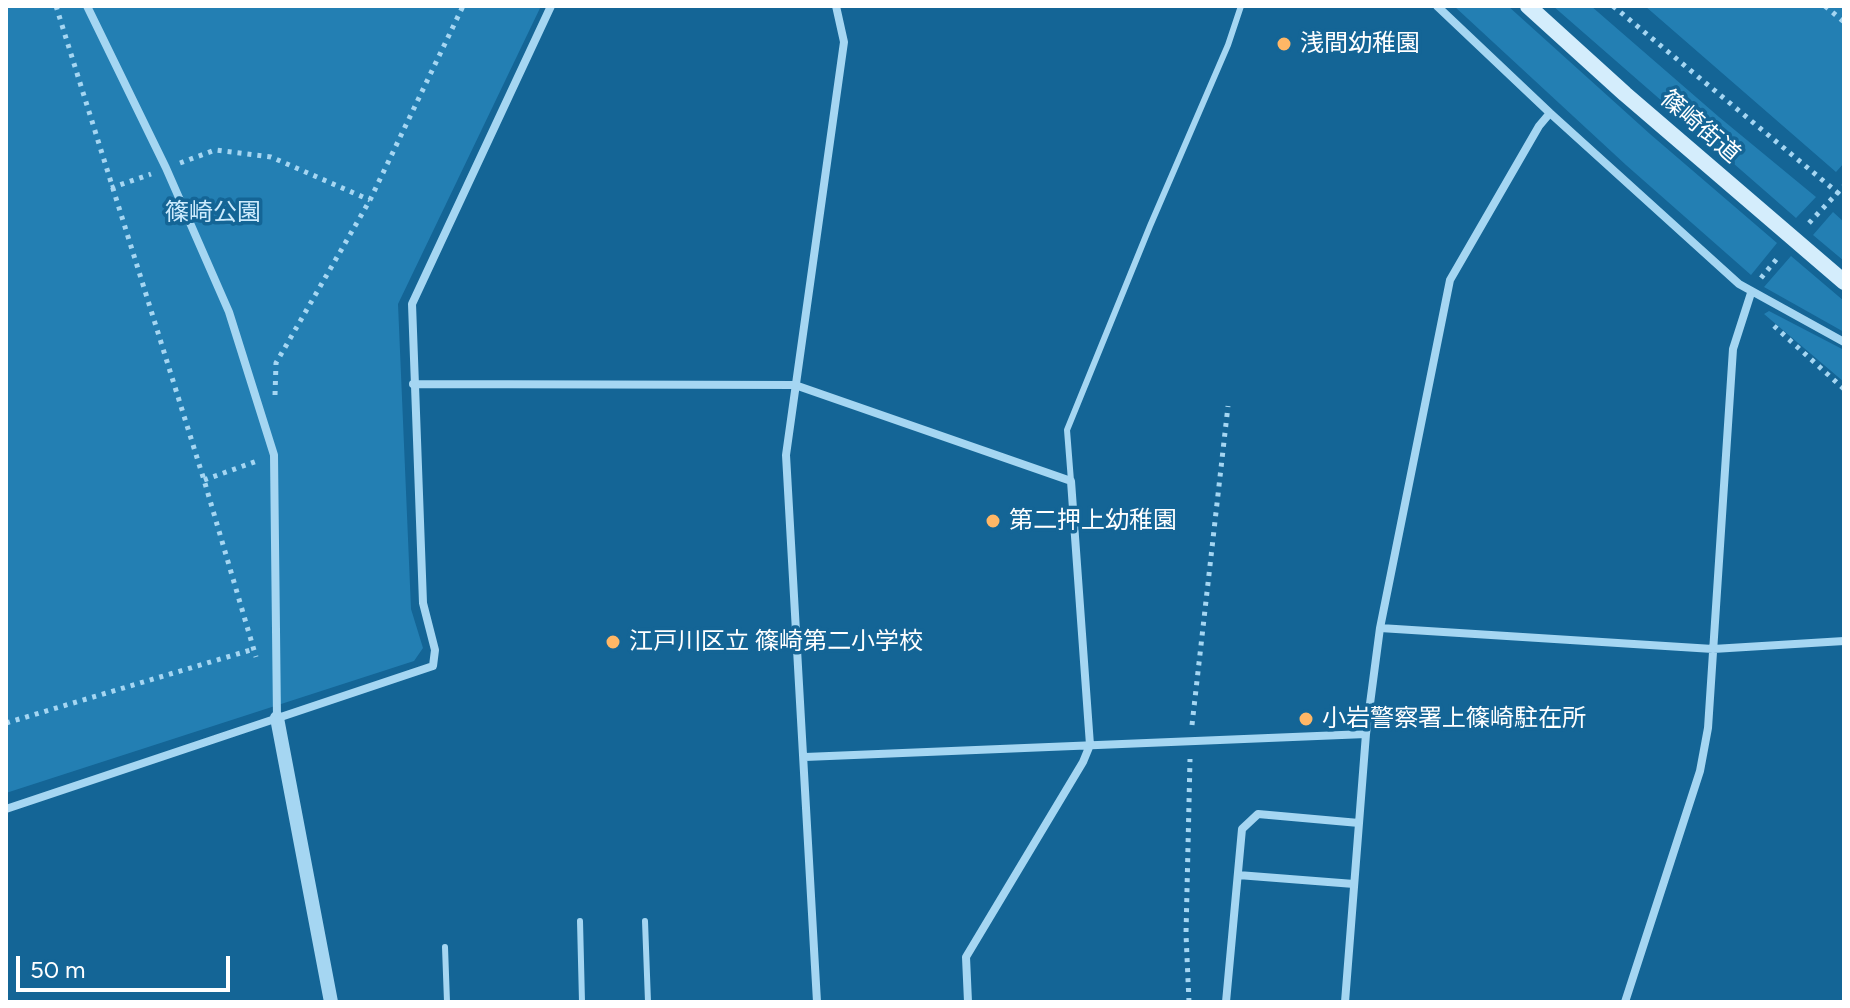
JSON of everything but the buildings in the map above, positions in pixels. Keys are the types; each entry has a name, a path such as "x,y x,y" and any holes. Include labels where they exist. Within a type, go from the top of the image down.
{"main road":[{"name":"篠崎街道","path":"1528,6 1625,94 1844,282"}],"street":[{"path":"87,6 166,168 229,312 274,455 277,718 331,1002"},
{"path":"6,809 433,666 435,650 423,603 412,304 551,6"},
{"path":"817,1002 786,455 844,42 836,6"},
{"path":"1437,6 1550,113 1751,293 1844,342"},
{"path":"1345,1002 1366,734 1380,628 1450,280 1539,126 1550,113"},
{"path":"1625,1002 1700,771 1708,728 1733,349 1751,293"},
{"path":"413,384 795,385 1071,481 1090,745 1083,762 966,957 968,1002"},
{"path":"1380,628 1713,649 1844,641"},
{"path":"805,757 1366,734"},
{"path":"1226,1002 1242,829 1258,814 1359,823"},
{"path":"1238,875 1354,884"}],"lane":[{"path":"1071,481 1067,430 1228,45 1241,6"},
{"path":"580,921 582,1002"},
{"path":"645,921 648,1002"},
{"path":"445,947 447,1002"}],"path":[{"path":"56,6 204,480 257,664"},
{"path":"275,409 276,363 370,200 463,6"},
{"path":"1613,6 1844,198"},
{"path":"1825,6 1844,22"},
{"path":"111,188 215,150 271,157 370,200"},
{"path":"1806,227 1844,186"},
{"path":"1765,273 1784,251"},
{"path":"1769,322 1844,389"},
{"path":"1189,1002 1186,934 1191,741 1228,406"},
{"path":"204,480 274,455"},
{"path":"6,723 255,649"}],"green space":[{"name":"篠崎公園","path":"6,6 541,6 398,304 411,609 423,648 414,661 6,793"},
{"path":"1454,6 1508,6 1777,243 1751,275 1626,165"},
{"path":"1553,6 1591,6 1816,197 1796,218"},
{"path":"1645,6 1844,6 1844,163 1836,172"},
{"path":"1833,212 1844,222 1844,261 1813,235"},
{"path":"1791,256 1844,301 1844,332 1764,287"},
{"path":"1769,311 1844,350 1844,382 1764,314"}],"place":[{"name":"浅間幼稚園","path":"1284,44"},
{"name":"第二押上幼稚園","path":"993,521"},
{"name":"江戸川区立 篠崎第二小学校","path":"613,642"},
{"name":"小岩警察署上篠崎駐在所","path":"1306,719"}]}
